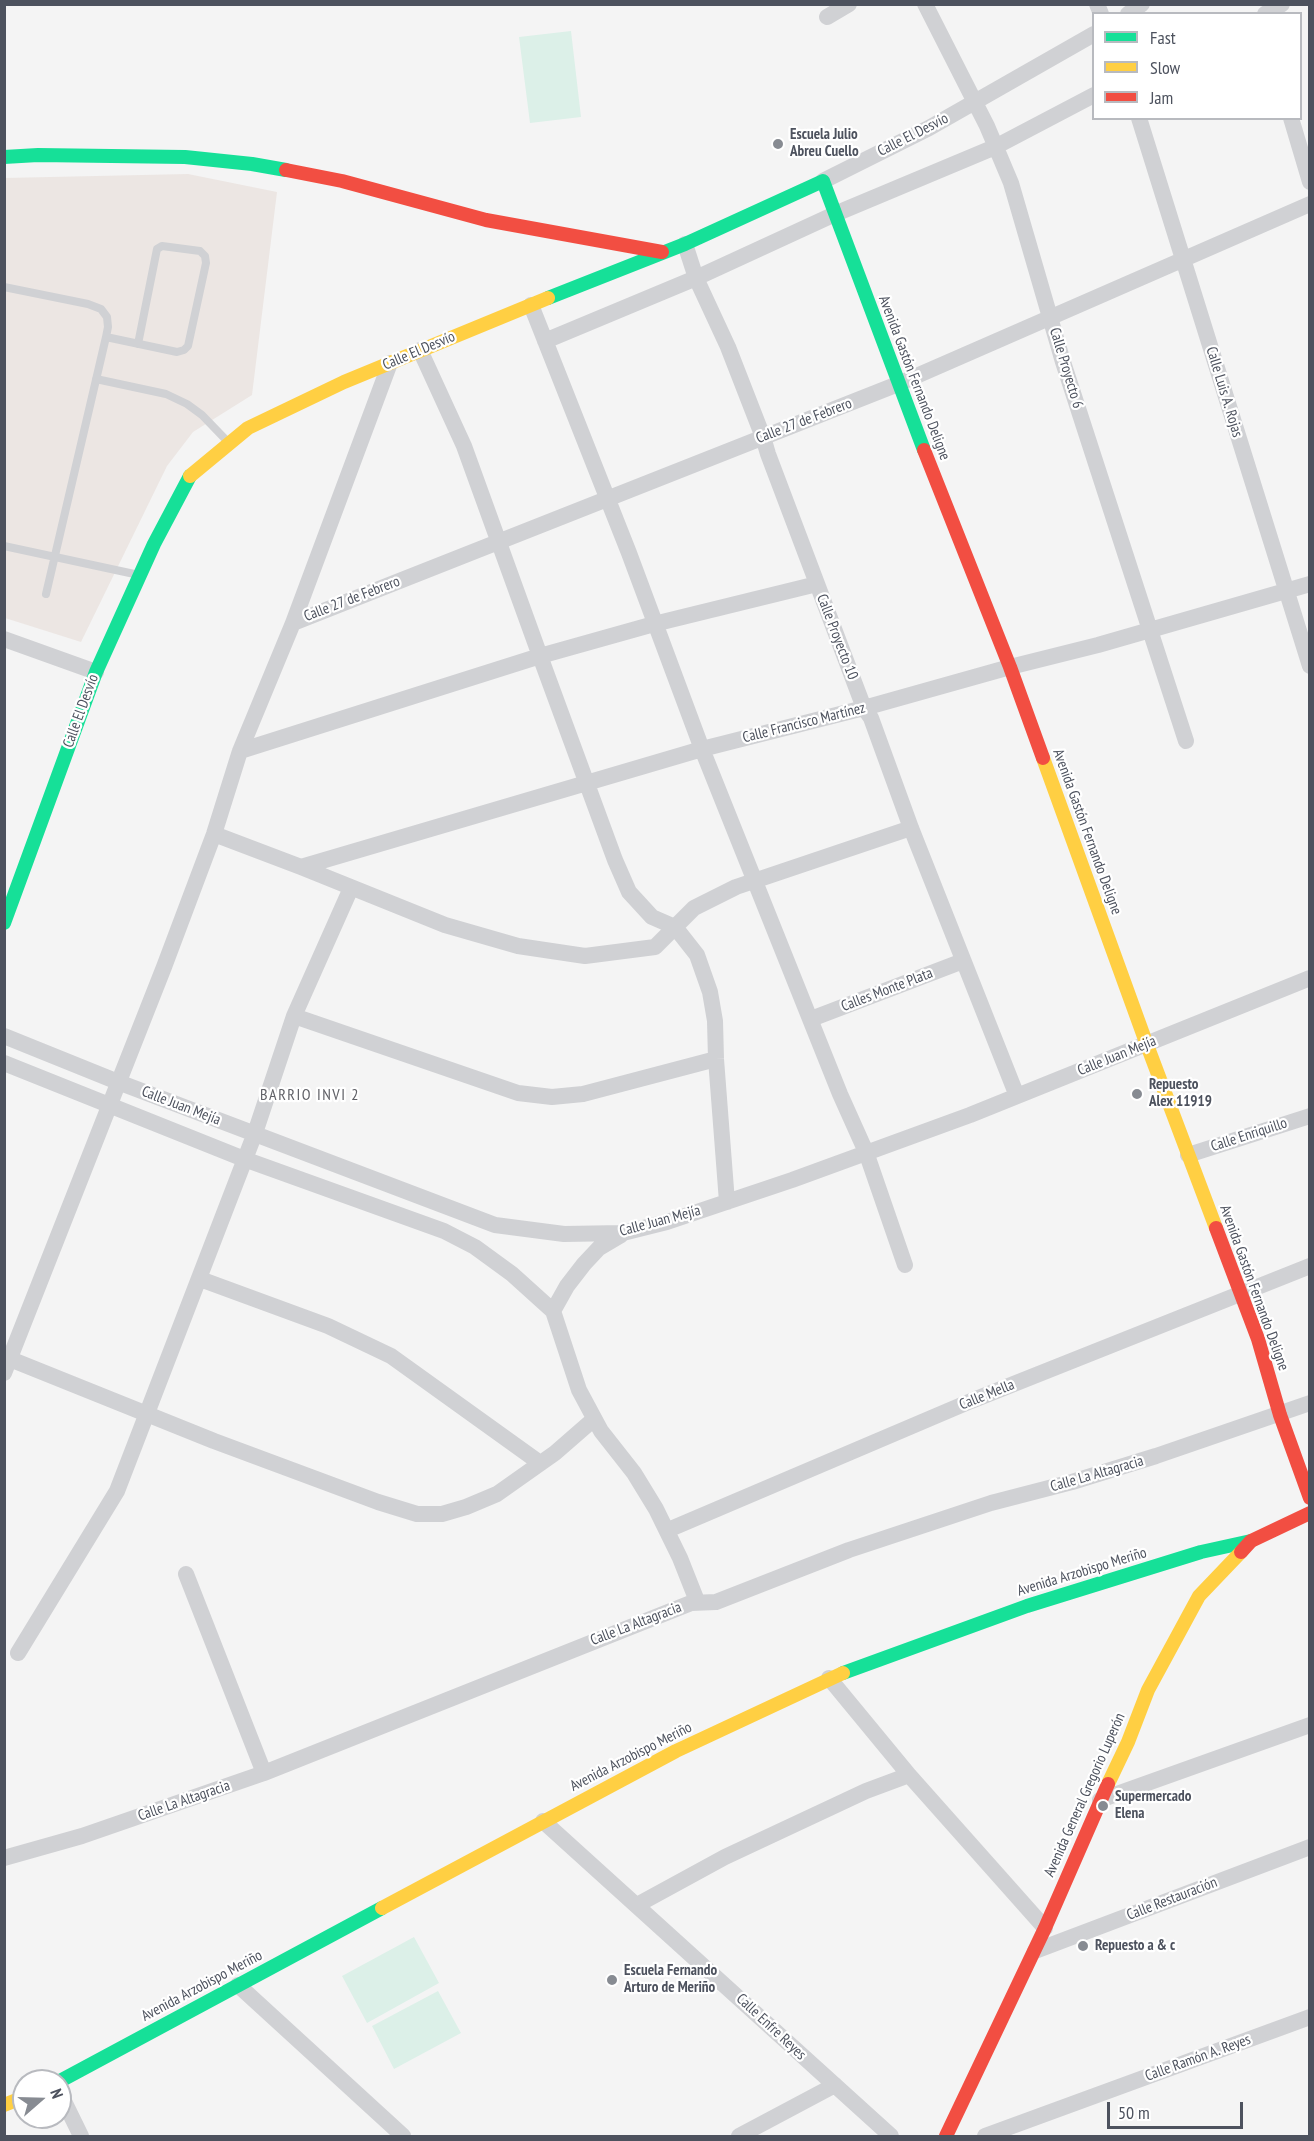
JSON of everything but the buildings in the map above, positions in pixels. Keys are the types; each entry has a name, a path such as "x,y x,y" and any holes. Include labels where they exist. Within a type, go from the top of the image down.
{"street":[{"path":"827,16 849,4"},
{"name":"Calle Proyecto 6","path":"925,4 975,102 1011,183 1050,318 1186,741"},
{"path":"1268,12 1282,4"},
{"name":"Calle El Desvío","path":"4,922 96,672 140,575 191,475 248,428 344,382 686,244 823,181 929,128 1092,35"},
{"path":"545,341 696,278 835,214 995,147 1092,96"},
{"name":"Calle Luis A. Rojas","path":"1140,120 1310,666"},
{"path":"1292,120 1310,182"},
{"path":"4,157 38,155 184,157 252,164 342,181 486,220 663,252"},
{"name":"Avenida Gastón Fernando Deligne","path":"823,181 946,509 1010,667 1147,1045 1258,1339 1280,1415 1310,1498"},
{"name":"Calle 27 de Febrero","path":"293,622 898,384 1310,204"},
{"name":"Calle Proyecto 10","path":"686,244 696,278 728,347 764,437 768,454 864,708 871,718 911,828 1017,1096"},
{"path":"531,305 702,749 840,1094 866,1152 905,1265"},
{"path":"420,350 464,446 586,781 629,892 652,917 675,927 697,955 710,992 715,1021 727,1202"},
{"path":"390,363 293,622 240,751 214,834 7,1366 147,1413 214,1442 417,1514 442,1514 466,1508 496,1494 555,1453 594,1419"},
{"path":"240,751 540,656 654,624 817,584"},
{"name":"Calle Francisco Martínez","path":"301,867 586,781 1151,631 1310,584"},
{"path":"4,639 96,672"},
{"path":"214,834 446,925 518,946 585,956 655,947 694,908 755,879 911,828"},
{"path":"18,1653 117,1491 255,1133 294,1016 351,888"},
{"name":"Calles Monte Plata","path":"811,1019 963,961"},
{"name":"Calle Juan Mejía","path":"4,1036 495,1226 564,1234 623,1233 668,1222 727,1202 1017,1096 1310,978"},
{"path":"294,1016 518,1093 552,1097 583,1094 716,1059"},
{"name":"Calle Juan Mejía","path":"4,1063 244,1159 444,1231 475,1247 512,1274 553,1311"},
{"name":"Calle Enriquillo","path":"1188,1155 1310,1116"},
{"path":"623,1233 599,1248 584,1264 567,1286 553,1311 579,1390 601,1431 634,1473 668,1530 697,1601"},
{"name":"Calle Mella","path":"668,1530 971,1401 1310,1266"},
{"path":"200,1279 328,1326 391,1356 540,1463"},
{"name":"Calle La Altagracia","path":"4,1858 82,1836 264,1773 697,1601 716,1602 849,1550 991,1503 1072,1482 1156,1456 1310,1403"},
{"name":"Avenida General Gregorio Luperón","path":"946,2136 1035,1951 1100,1800 1128,1742 1148,1690 1199,1596 1251,1541 1310,1513"},
{"name":"Avenida Arzobispo Meriño","path":"72,2075 676,1750 829,1678 1027,1606 1201,1552 1251,1541"},
{"path":"186,1574 264,1773"},
{"path":"829,1678 909,1775 1045,1928"},
{"path":"1100,1800 1310,1725"},
{"path":"637,1905 724,1857 866,1791 909,1775"},
{"name":"Calle Enfre Reyes","path":"543,1821 891,2136"},
{"name":"Calle Restauración","path":"1035,1951 1310,1847"},
{"path":"238,1985 403,2136"},
{"name":"Calle Ramón A. Reyes","path":"985,2136 1015,2132 1310,2017"},
{"path":"739,2136 835,2085"},
{"path":"72,2117 81,2136"}],"lane":[{"path":"106,337 138,344 177,352 184,351 188,346 206,263 205,256 200,251 162,246 157,249 138,344"},
{"path":"4,287 88,304 101,309 107,317 106,337 46,594"},
{"path":"96,379 166,394 187,404 202,415 229,444"},
{"path":"4,546 140,575"}],"shaded area":[{"path":"188,174 277,192 252,395 193,432 167,466 81,642 5,618 4,178"}],"green space":[{"path":"571,31 581,117 530,123 519,37"},
{"path":"414,1937 439,1983 367,2023 342,1976"},
{"path":"438,1991 461,2033 394,2069 372,2026"}],"traffic: fast":[{"path":"4,157 38,155 185,157 286,170"},
{"path":"548,298 685,244 823,181 924,450"},
{"path":"4,923 96,672 154,544 190,476"},
{"path":"843,1673 1027,1606 1201,1552 1251,1541"},
{"path":"72,2075 382,1908"}],"traffic: slow":[{"path":"190,476 248,428 344,382 548,298"},
{"path":"1043,758 1216,1228"},
{"path":"1108,1784 1128,1742 1148,1690 1199,1596 1241,1552"},
{"path":"382,1908 676,1751 843,1673"},
{"path":"4,2105 12,2102"}],"traffic: jam":[{"path":"286,170 342,181 486,220 662,252"},
{"path":"924,450 1010,667 1043,758"},
{"path":"1216,1228 1258,1339 1280,1415 1310,1498"},
{"path":"1241,1552 1251,1541 1310,1513"},
{"path":"946,2136 1045,1928 1108,1784"}],"place":[{"name":"Escuela Julio Abreu Cuello","path":"778,144"},
{"name":"Repuesto Alex 11919","path":"1137,1094"},
{"name":"Supermercado Elena","path":"1103,1806"},
{"name":"Repuesto a & c","path":"1083,1946"},
{"name":"Escuela Fernando Arturo de Meriño","path":"612,1980"}],"district":[{"name":"BARRIO INVI 2","path":"310,1095"}]}
